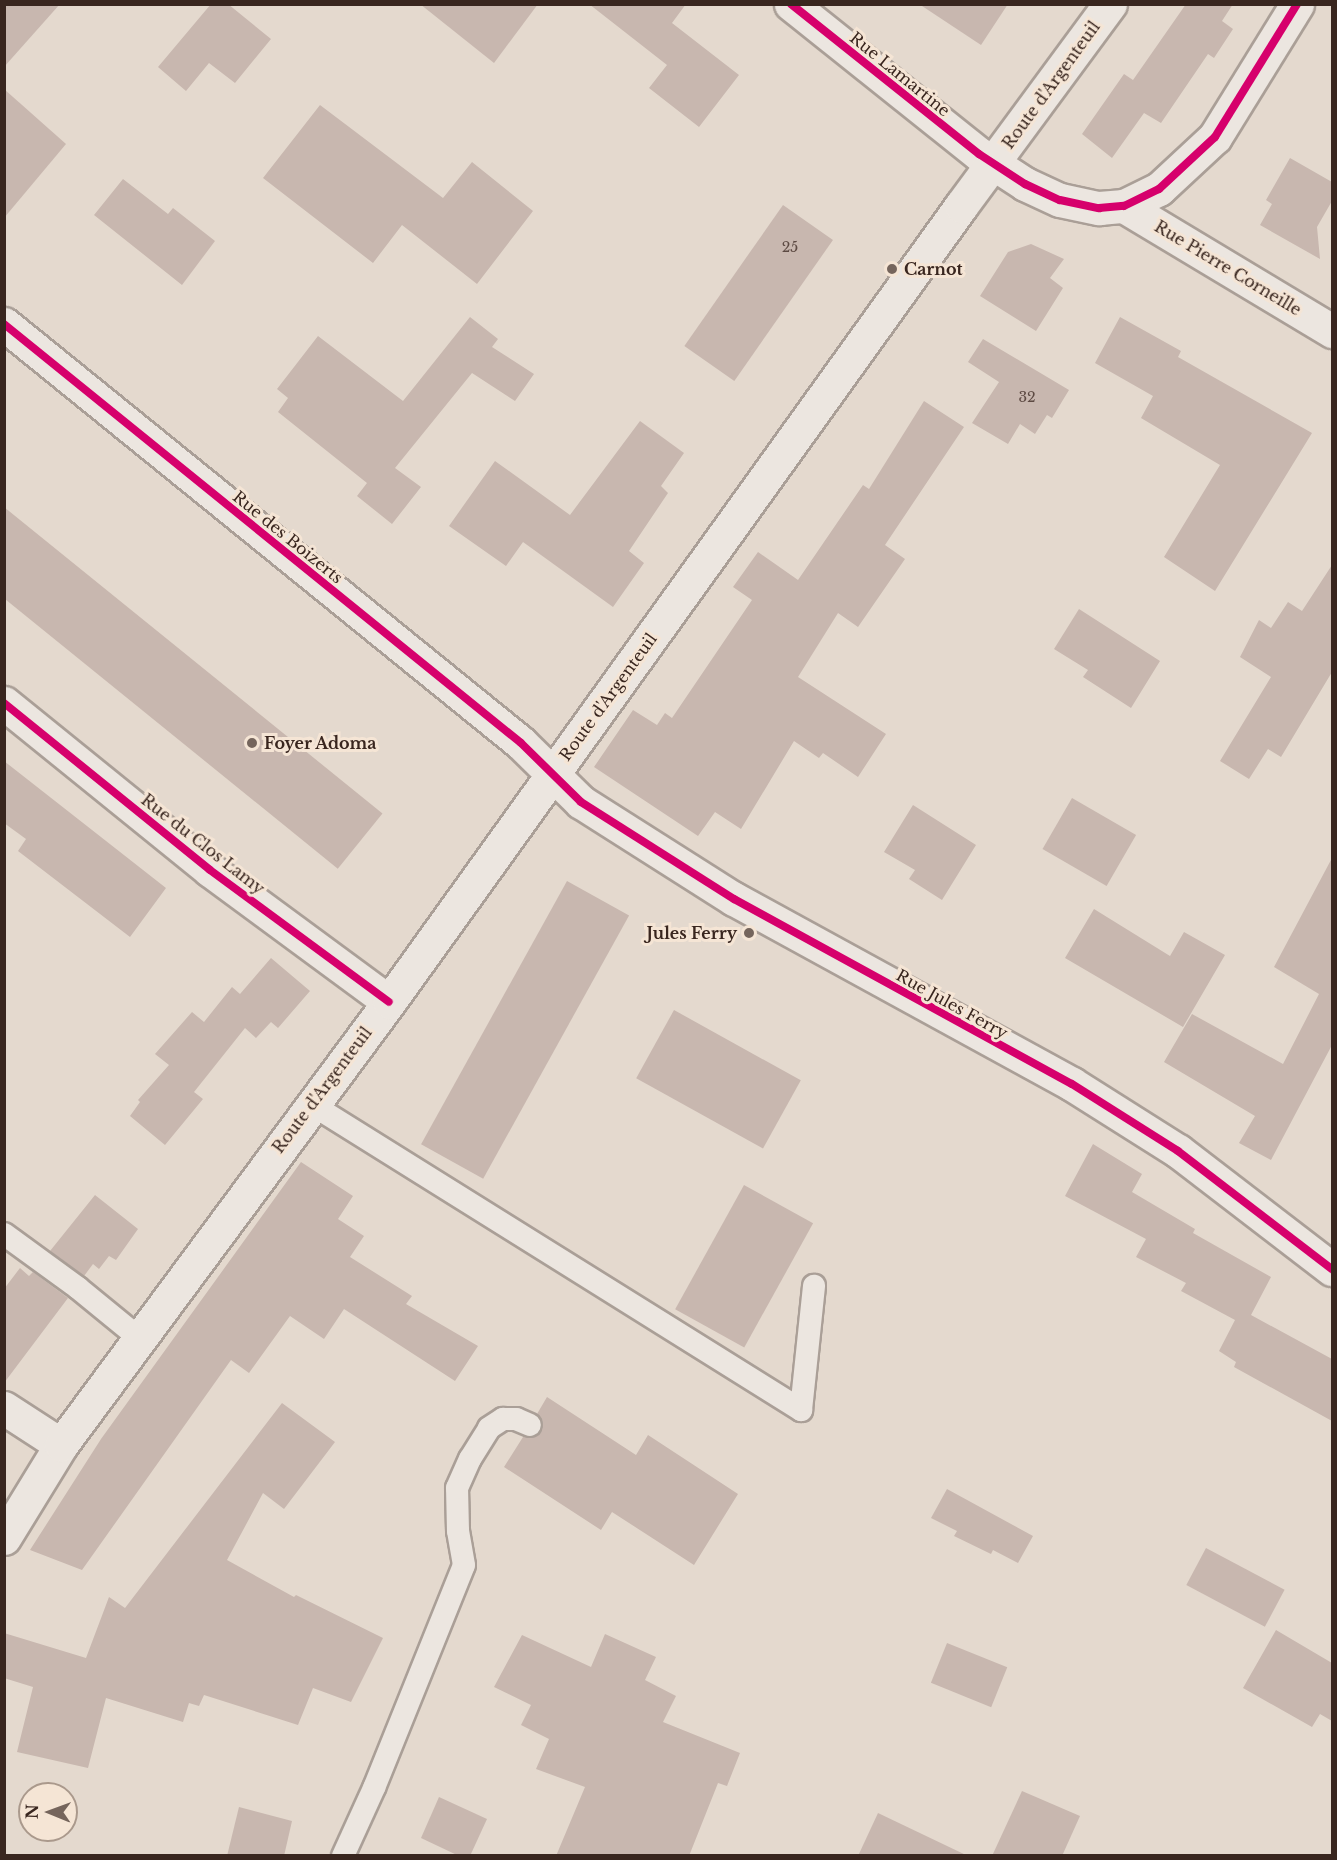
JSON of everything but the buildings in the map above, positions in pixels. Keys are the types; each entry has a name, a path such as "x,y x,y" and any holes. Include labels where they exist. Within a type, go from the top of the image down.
{"street":[{"name":"Rue Lamartine","path":"791,4 994,164 1025,184 1060,200 1099,208 1124,206"},
{"name":"Route d'Argenteuil","path":"4,1538 61,1445 311,1104 389,1002 1110,4"},
{"path":"1124,206 1159,189 1215,137 1297,4"},
{"name":"Rue Pierre Corneille","path":"1124,206 1332,331"},
{"name":"Rue des Boizerts","path":"4,324 521,743 552,775"},
{"name":"Rue du Clos Lamy","path":"4,703 210,870 389,1002"},
{"name":"Rue Jules Ferry","path":"552,775 581,802 734,899 1072,1084 1178,1151 1332,1269"},
{"path":"4,1408 61,1445"}],"lane":[{"path":"311,1104 801,1410 814,1286"},
{"path":"4,1234 78,1288 139,1338"},
{"path":"343,1856 374,1788 464,1565 458,1531 457,1488 489,1428 502,1419 516,1419 530,1425"}],"cycle path":[{"path":"791,4 979,154 1025,184 1060,200 1099,208 1124,206 1159,189 1215,137 1297,4"},
{"path":"4,324 521,743 581,802 734,899 1072,1084 1178,1151 1332,1269"},
{"path":"4,703 210,870 389,1002"}],"place":[{"name":"Carnot","path":"892,269"},
{"name":"Foyer Adoma","path":"252,743"},
{"name":"Jules Ferry","path":"749,933"}]}
